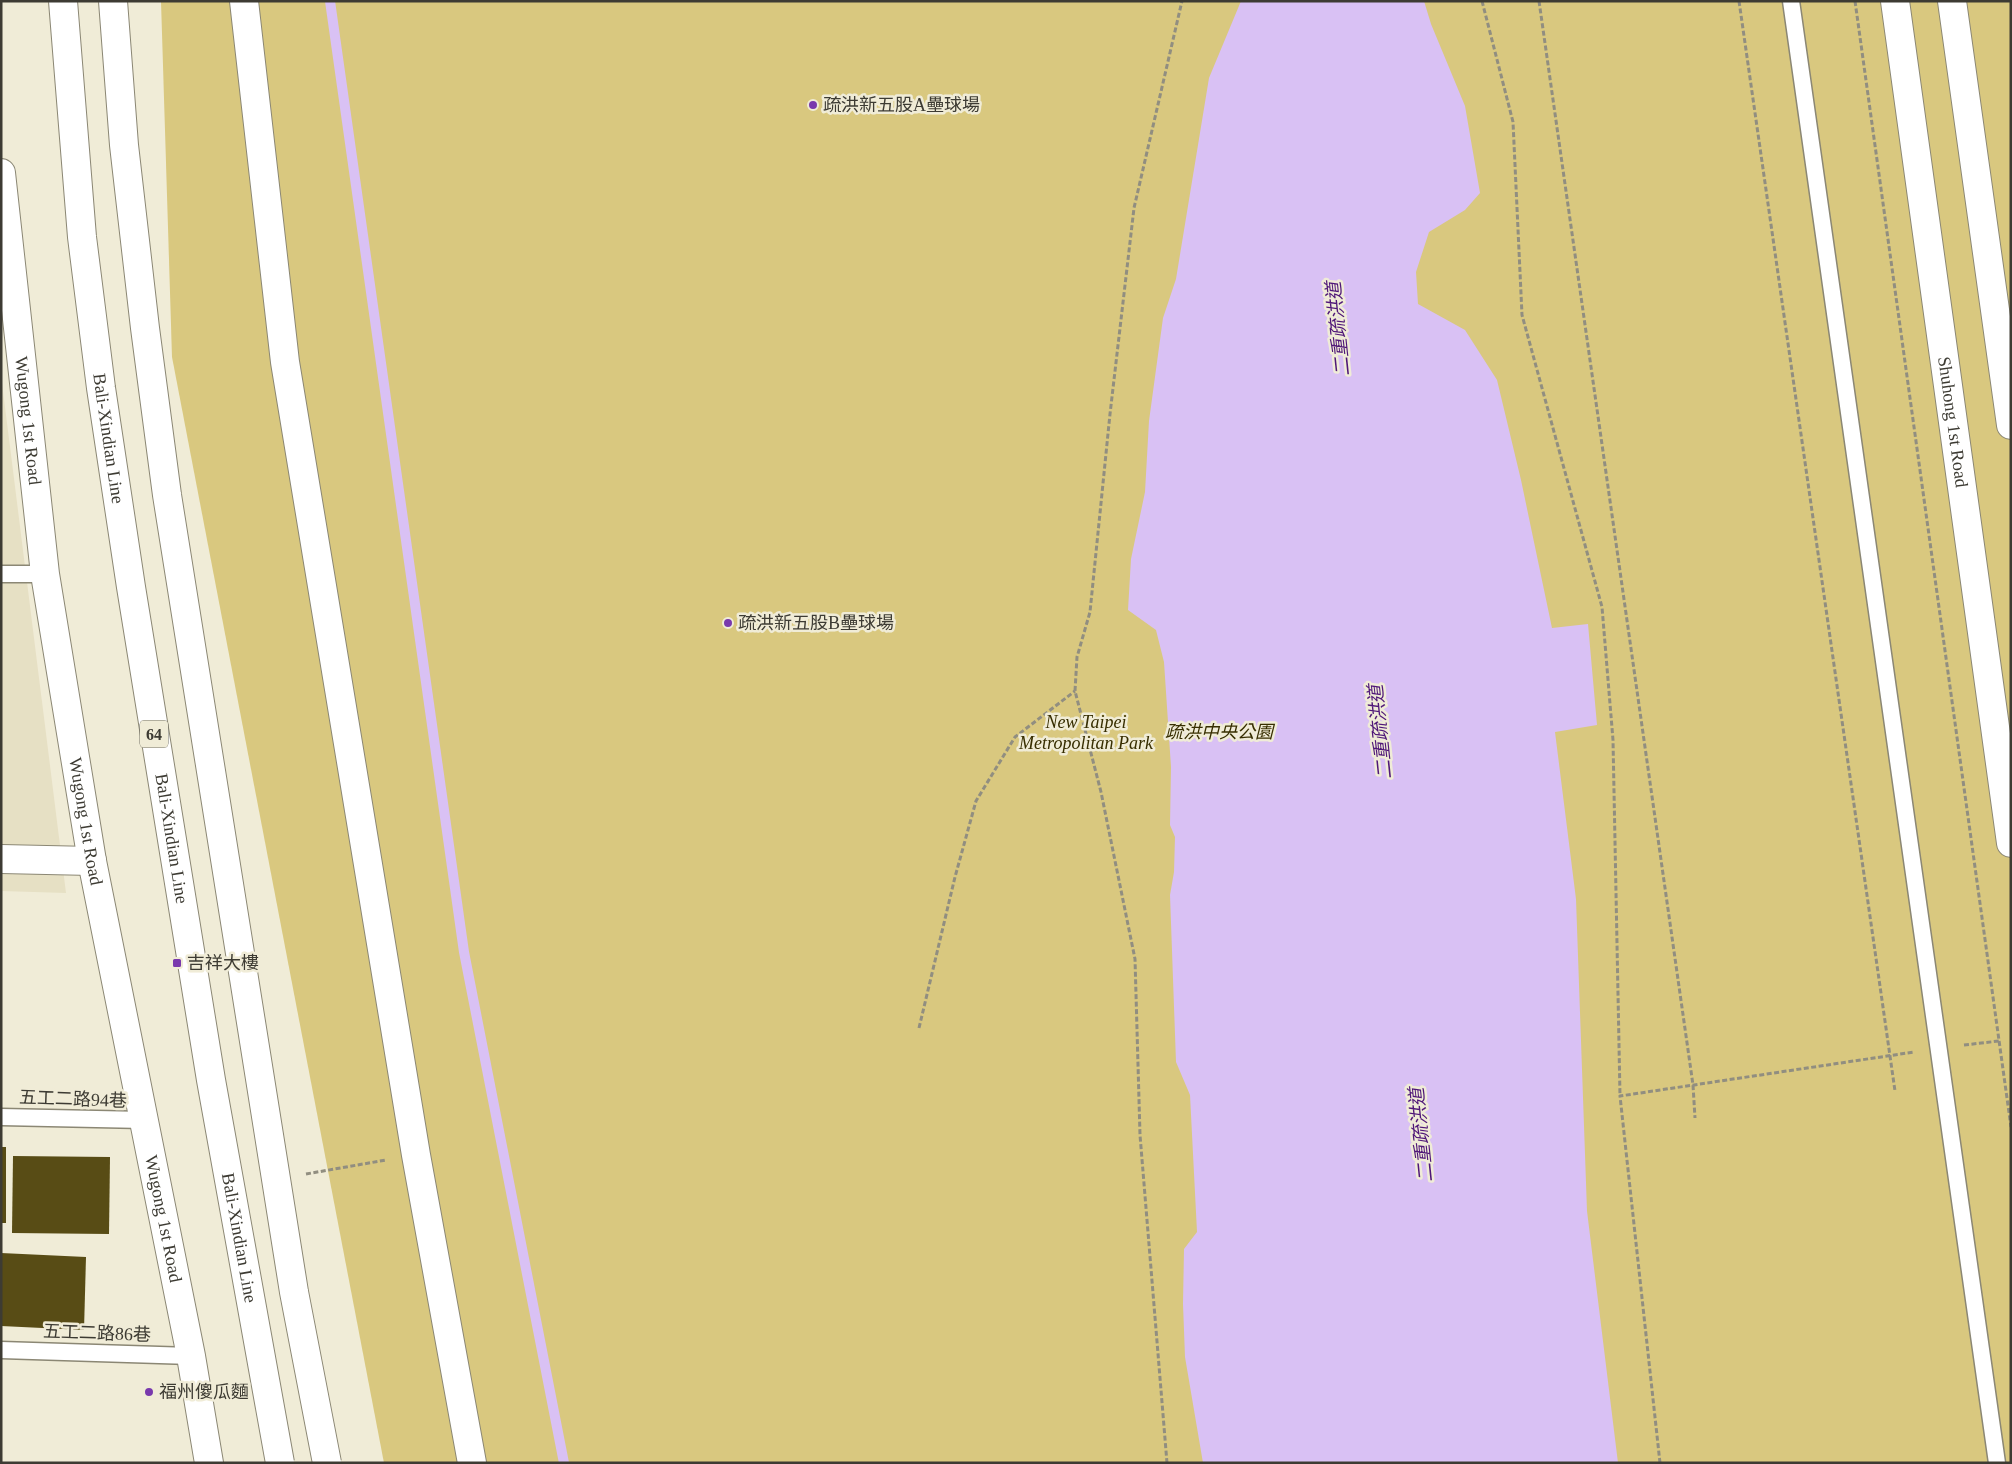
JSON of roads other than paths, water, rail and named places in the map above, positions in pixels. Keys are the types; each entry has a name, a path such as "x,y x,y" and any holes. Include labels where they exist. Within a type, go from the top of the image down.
{"main road":[{"name":"Bali-Xindian Line","path":"63,1 82,237 102,397 211,1080 280,1463"},
{"path":"113,1 125,154 167,496 294,1292 327,1463"},
{"path":"244,1 285,362 416,1155 472,1463"},
{"name":"Shuhong 1st Road","path":"1895,1 2011,843"},
{"path":"1952,1 2011,425"},
{"name":"Wugong 1st Road","path":"1,173 9,298 44,574 92,861 191,1356 210,1463"},
{"path":"1,858 92,861"}],"lane":[{"path":"1790,1 1997,1463"},
{"path":"1,574 44,574"},
{"name":"五工二路94巷","path":"1,1117 144,1120"},
{"name":"五工二路86巷","path":"1,1350 191,1356"}],"water":[{"name":"二重疏洪道","path":"1241,1 1424,1 1431,24 1465,106 1480,193 1465,210 1429,232 1416,272 1418,304 1465,330 1497,380 1521,480 1552,628 1588,624 1597,725 1555,732 1576,899 1587,1211 1618,1463 1203,1463 1185,1357 1183,1304 1184,1249 1197,1232 1190,1095 1176,1062 1170,895 1174,872 1175,837 1170,825 1171,767 1164,662 1156,630 1128,610 1131,559 1145,492 1149,421 1163,318 1176,279 1209,78"}],"waterway":[{"path":"330,1 464,952 564,1463"}],"place":[{"name":"疏洪新五股A壘球場","path":"813,105"},
{"name":"疏洪新五股B壘球場","path":"728,623"},
{"name":"吉祥大樓","path":"177,963"},
{"name":"福州傻瓜麵","path":"149,1392"}],"park label":[{"name":"New Taipei Metropolitan Park","path":"1086,732"},
{"name":"疏洪中央公園","path":"1219,732"}]}
